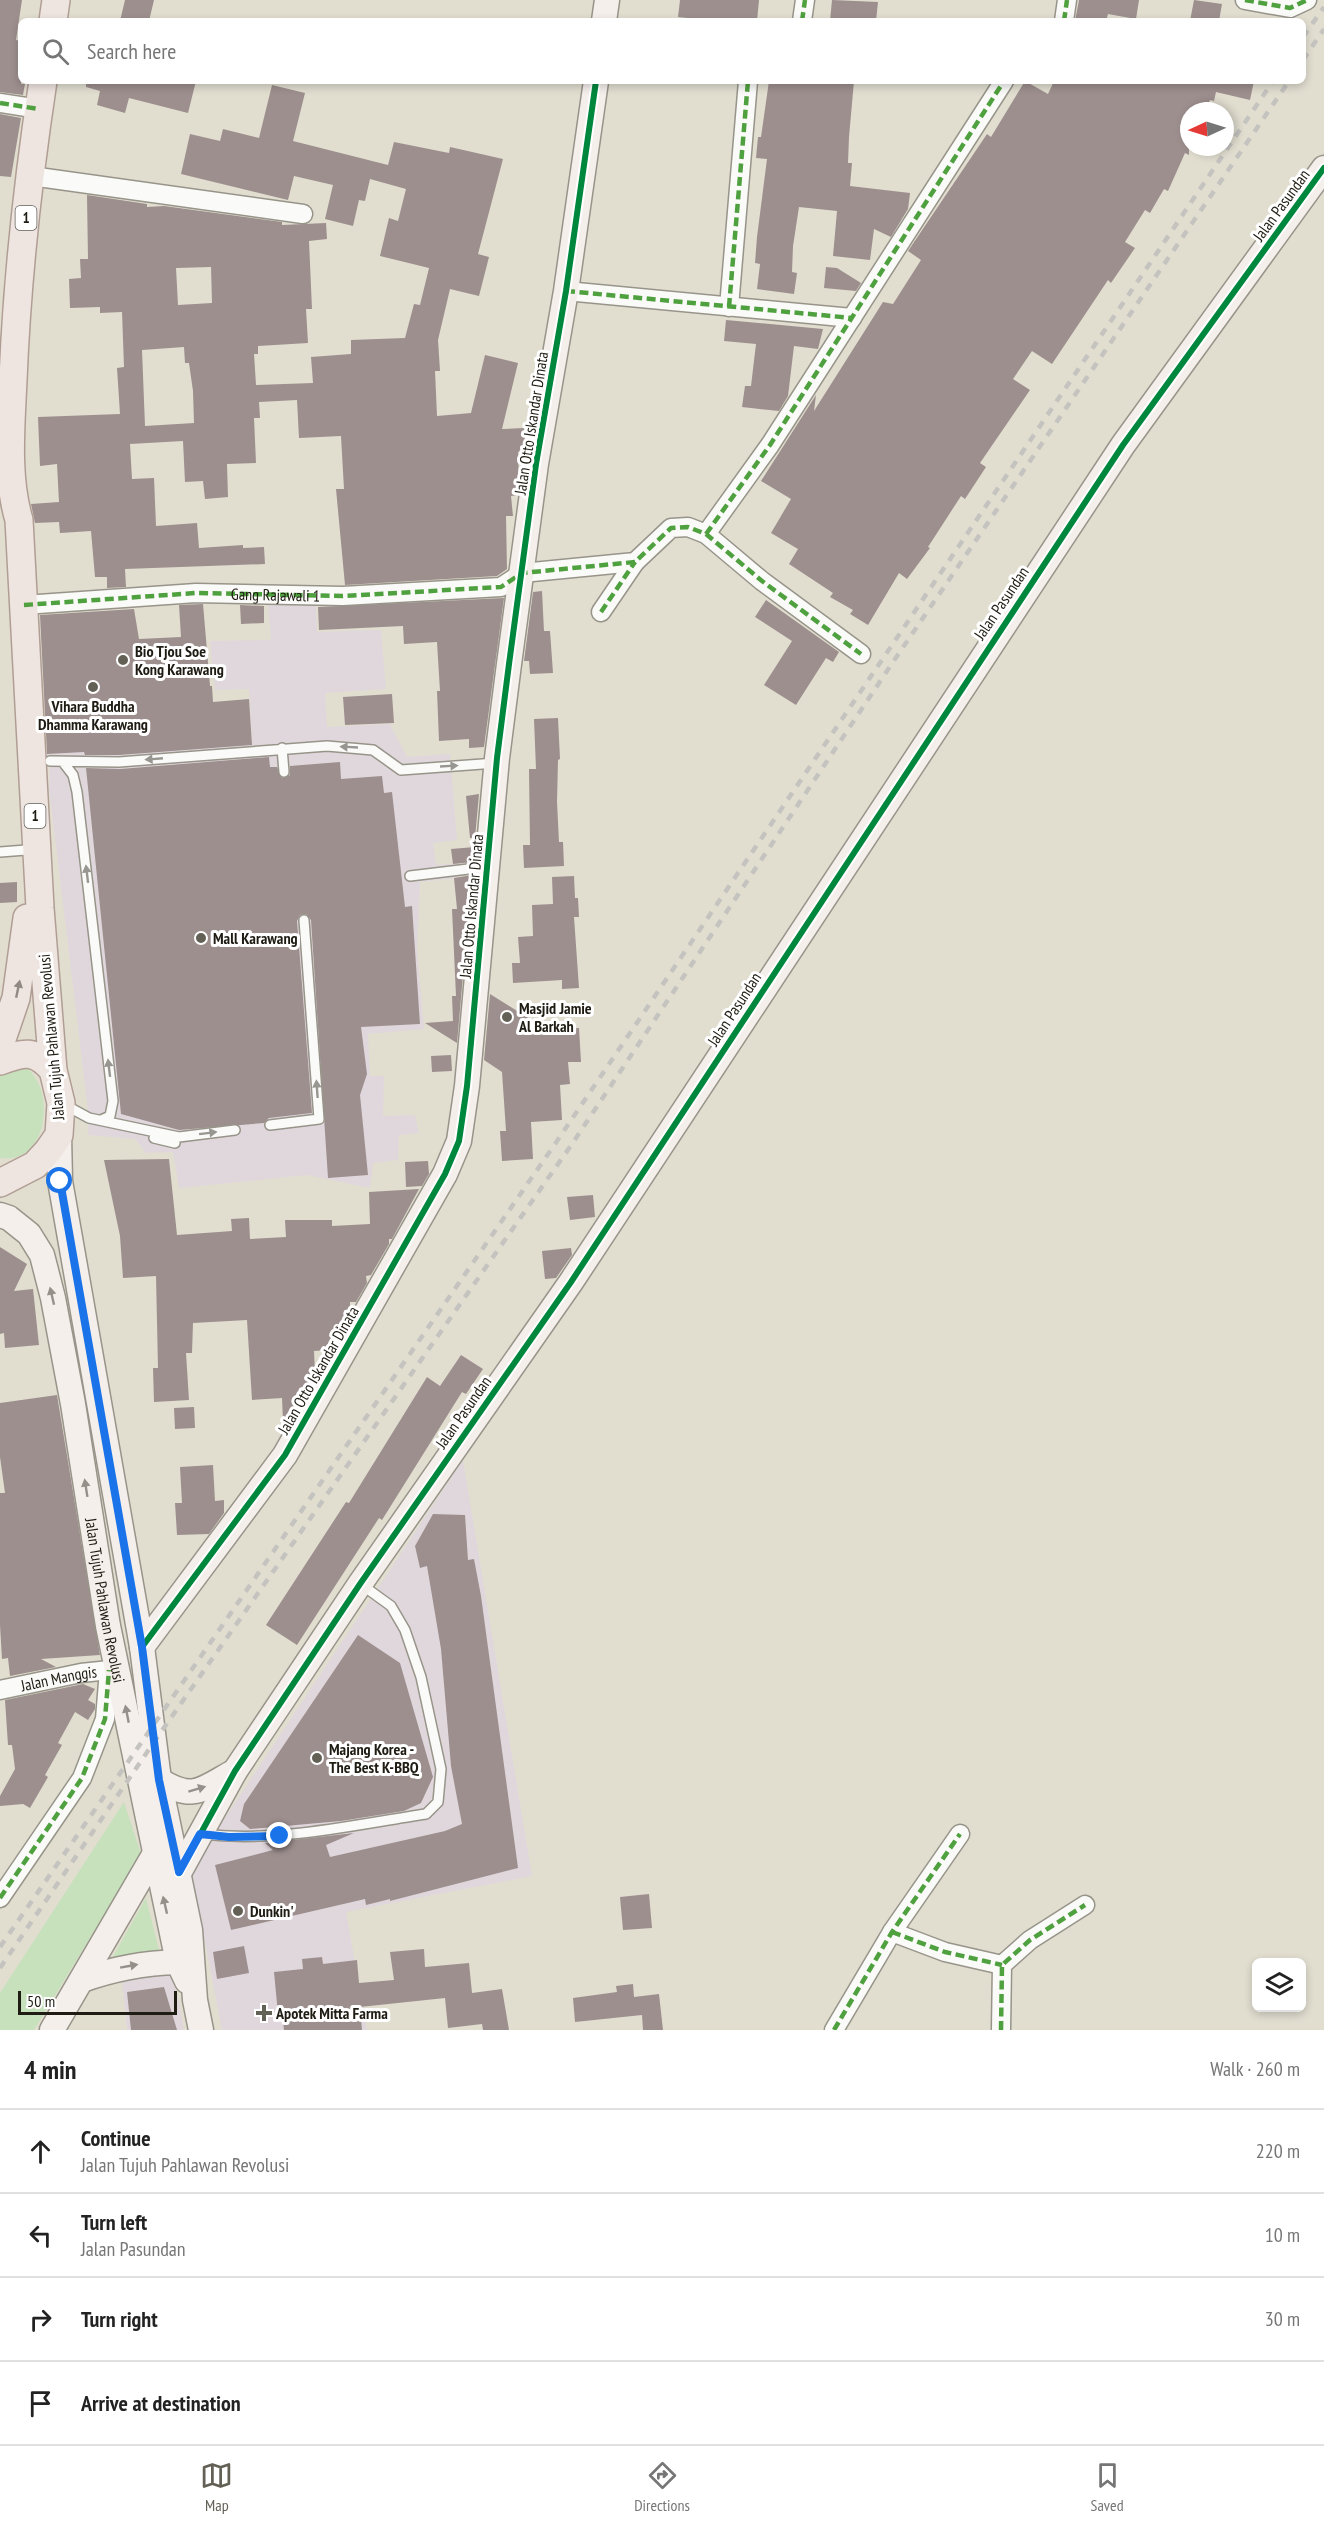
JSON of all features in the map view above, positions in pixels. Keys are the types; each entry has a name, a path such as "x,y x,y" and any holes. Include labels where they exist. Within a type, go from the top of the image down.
{"main road":[{"path":"53,18 56,0"},
{"name":"Jalan Tujuh Pahlawan Revolusi","path":"0,1045 6,1033 23,963 28,905 13,851 3,519 14,356 31,176 43,84"},
{"name":"Jalan Tujuh Pahlawan Revolusi","path":"6,495 19,520 24,605 49,762 40,908 52,1070 61,1102 59,1136"},
{"path":"0,1061 25,1053 41,1057 52,1070"},
{"path":"0,1183 35,1165 59,1136"}],"street":[{"path":"604,18 607,0"},
{"path":"802,18 805,0"},
{"path":"1064,18 1067,0"},
{"path":"1245,0 1290,8 1307,0"},
{"name":"Jalan Otto Iskandar Dinata","path":"142,1647 285,1455 445,1174 459,1142 467,1086 497,763 536,464 566,291 596,84"},
{"path":"729,307 748,84"},
{"path":"706,534 770,445 1002,84"},
{"path":"0,103 39,110"},
{"name":"Jalan Pasundan","path":"179,1872 235,1772 360,1584 571,1282 1123,445 1324,168"},
{"path":"31,176 303,214"},
{"path":"566,291 852,318"},
{"path":"601,612 635,562 671,528 688,527 706,534 762,581 861,654"},
{"path":"522,573 635,562"},
{"name":"Gang Rajawali 1","path":"24,605 196,593 343,596 501,587 522,573"},
{"name":"Jalan Tujuh Pahlawan Revolusi","path":"59,1136 60,1181 142,1647 159,1780 190,1930 195,2000 201,2030"},
{"name":"Jalan Tujuh Pahlawan Revolusi","path":"3,1212 29,1234 42,1255 53,1298 73,1404 114,1670 178,1962 195,2000"},
{"path":"0,1898 82,1778 105,1719 114,1670"},
{"name":"Jalan Manggis","path":"0,1690 29,1682 114,1670"},
{"name":"Jalan Pasundan","path":"159,1780 177,1791 194,1793 235,1772"},
{"path":"834,2030 892,1932 960,1834"},
{"path":"52,2030 154,1855"},
{"path":"1001,2030 1002,1965 1030,1940 1085,1905"},
{"path":"892,1932 945,1952 1002,1965"},
{"path":"82,1980 113,1969 145,1963 178,1962"}],"lane":[{"path":"49,762 119,762 327,746 373,750 401,770 497,763"},
{"path":"282,748 284,772"},
{"path":"49,762 73,775 77,792 113,1101 110,1116 101,1120"},
{"path":"410,876 489,866"},
{"path":"270,1125 319,1119 304,920"},
{"path":"61,1102 89,1118 179,1137 235,1130"},
{"path":"122,1124 131,1132 175,1143"},
{"path":"200,1834 229,1837 280,1836 426,1814 438,1802 441,1769 421,1677 405,1630 392,1606 360,1584"}],"shaded area":[{"path":"268,600 316,601 317,632 381,630 386,689 325,693 327,727 390,724 407,757 450,754 457,840 433,843 436,865 458,863 458,878 420,882 417,948 424,1029 368,1034 370,1076 384,1076 383,1116 415,1115 419,1133 399,1135 398,1160 373,1163 370,1188 307,1175 179,1188 173,1152 146,1153 135,1139 88,1135 89,1118 49,788 50,762 46,754 252,740 249,689 215,690 210,641 271,640"},
{"path":"463,1460 532,1876 346,1912 367,2030 222,2030 191,1869"},
{"path":"171,1974 178,1996 184,2030 127,2030 122,1981"}],"green space":[{"path":"16,1067 28,1068 38,1083 44,1104 42,1128 38,1138 23,1154 13,1158 0,1158 0,1070"},
{"path":"124,1802 141,1854 34,2030 0,2030 0,1993"},
{"path":"146,1898 160,1954 110,1962"}],"building":[{"path":"0,0 22,0 16,40 18,40 18,84 25,84 23,95 0,92"},
{"path":"125,0 154,0 150,18 121,18"},
{"path":"680,0 759,0 757,18 678,17"},
{"path":"832,0 878,2 876,18 830,18"},
{"path":"1079,0 1139,0 1136,18 1108,14 1107,18 1076,18"},
{"path":"1194,0 1222,4 1220,18 1191,18"},
{"path":"86,84 195,84 188,113 129,98 125,113 97,105 100,91 86,87"},
{"path":"769,84 854,84 848,163 852,163 850,186 910,193 908,209 891,237 874,229 870,260 833,256 837,211 799,207 793,246 792,272 797,273 794,294 757,289 760,264 755,263 757,237 767,159 756,158 758,137 761,137"},
{"path":"1023,84 1030,84 1048,94 1053,84 1253,84 1250,100 1216,92 1214,101 1180,102 1180,156 1184,156 1168,191 1164,189 1150,213 1145,210 1125,242 1135,248 1111,283 1108,280 1052,364 1032,351 1013,379 1030,390 980,463 986,467 965,499 961,496 928,547 930,548 907,579 899,573 868,625 850,614 853,610 830,597 833,593 789,564 798,549 771,533 791,499 761,481 816,395 814,411 883,302 893,304 921,260 908,251 987,134 991,137"},
{"path":"272,85 305,93 293,141 388,165 394,142 449,153 450,147 503,159 478,254 489,257 479,296 450,289 438,340 440,371 435,371 437,416 471,413 485,355 518,363 502,429 524,428 525,445 524,452 518,452 517,495 511,496 513,516 506,516 507,569 497,576 345,585 336,489 344,489 341,436 299,438 297,400 259,402 260,418 254,418 256,463 227,464 228,497 205,499 203,481 185,482 183,441 130,444 132,479 154,478 156,526 197,523 199,548 243,545 243,548 264,547 265,564 125,569 126,587 107,588 107,577 95,577 91,531 60,533 59,522 35,523 31,504 59,502 57,464 40,466 38,417 120,414 117,368 124,367 122,312 100,313 100,307 70,308 69,279 81,278 80,259 88,259 87,195 147,204 147,207 164,206 282,222 282,225 326,223 327,239 309,241 312,309 306,309 308,343 258,346 258,354 254,354 256,385 313,383 311,357 351,354 351,340 405,338 414,304 420,305 429,268 380,256 389,218 398,221 406,189 370,179 365,201 359,200 353,226 325,219 333,185 294,176 288,200 181,174 190,134 220,141 223,129 259,138","holes":["211,267 212,303 178,305 176,268","184,347 185,363 189,363 193,391 194,423 145,426 142,350"]},
{"path":"0,114 21,118 11,177 0,176"},
{"path":"826,267 837,268 861,283 856,291 824,288"},
{"path":"726,320 823,329 818,349 794,346 788,396 779,411 742,407 745,386 751,386 756,344 724,341"},
{"path":"542,591 544,631 550,631 553,673 530,674 529,661 524,661 533,592"},
{"path":"504,598 484,747 469,748 469,739 439,741 437,691 440,691 437,642 404,644 403,626 319,630 318,607"},
{"path":"766,600 839,652 833,662 826,658 796,705 764,685 792,641 755,617"},
{"path":"203,604 213,702 249,699 252,745 119,755 85,755 84,752 47,754 40,615 134,609 139,639 181,637 179,605"},
{"path":"240,605 264,606 264,623 241,624"},
{"path":"392,694 394,723 345,725 343,697"},
{"path":"558,718 560,759 558,760 557,802 559,842 563,842 564,866 524,868 523,845 530,845 529,769 536,769 534,719"},
{"name":"Mall Karawang","path":"269,757 270,767 277,767 282,778 290,775 290,766 340,762 341,779 382,776 384,793 392,792 405,907 412,906 420,1024 361,1027 367,1074 360,1095 368,1175 328,1178 311,920 306,914 300,915 297,921 312,1113 269,1118 264,1123 179,1130 121,1114 86,768 120,769"},
{"path":"479,794 475,838 470,838 466,796"},
{"path":"475,847 473,862 453,864 451,849"},
{"path":"472,875 457,1043 425,1023 453,1021 452,996 456,996 452,909 457,909 454,878"},
{"path":"574,876 579,917 574,917 579,988 562,989 562,980 513,983 512,963 520,963 518,937 533,936 532,905 553,904 552,877"},
{"path":"17,882 17,902 0,903 0,883"},
{"path":"490,994 546,1029 579,1028 581,1062 568,1062 570,1084 560,1085 562,1120 531,1122 533,1159 502,1161 500,1131 506,1131 502,1072 484,1060"},
{"path":"451,1055 452,1071 432,1072 431,1056"},
{"path":"169,1159 177,1235 232,1231 231,1219 249,1218 250,1239 286,1237 285,1220 332,1220 332,1226 370,1224 369,1192 419,1189 392,1239 389,1239 389,1244 371,1275 366,1276 367,1283 356,1302 350,1302 350,1311 344,1322 339,1323 339,1331 328,1350 314,1351 315,1373 308,1386 301,1387 302,1397 288,1421 283,1421 282,1398 252,1400 247,1320 193,1323 192,1353 186,1353 189,1400 154,1402 153,1368 158,1368 156,1276 123,1278 120,1236 104,1160"},
{"path":"428,1161 429,1174 422,1186 406,1187 405,1162"},
{"path":"593,1195 595,1217 570,1220 567,1197"},
{"path":"0,1247 27,1264 14,1291 33,1289 39,1345 5,1348 4,1333 0,1334"},
{"path":"571,1248 572,1255 556,1278 545,1279 542,1251"},
{"path":"461,1355 483,1369 466,1394 462,1392 382,1520 379,1518 297,1645 266,1625 346,1502 349,1503 427,1377 440,1386"},
{"path":"57,1395 100,1655 41,1659 56,1667 10,1676 8,1658 2,1659 0,1625 0,1493 5,1493 0,1457 0,1403"},
{"path":"194,1407 195,1428 175,1429 174,1408"},
{"path":"213,1465 215,1501 224,1500 224,1513 209,1534 177,1535 175,1503 182,1503 180,1467"},
{"path":"433,1514 465,1515 468,1560 474,1559 481,1596 518,1868 390,1901 390,1899 366,1905 365,1899 231,1930 215,1865 273,1850 265,1843 354,1833 326,1845 330,1857 445,1831 462,1824 451,1766 441,1649 427,1566 420,1568 415,1546"},
{"path":"358,1635 400,1663 433,1777 421,1803 404,1811 341,1821 250,1829 240,1821 244,1804"},
{"path":"83,1684 95,1689 88,1700 95,1704 95,1709 88,1720 75,1712 58,1743 62,1745 45,1775 48,1777 30,1808 23,1804 0,1806 0,1796 15,1769 12,1745 8,1745 5,1700"},
{"path":"649,1894 652,1928 623,1930 620,1897"},
{"path":"244,1946 249,1973 217,1979 213,1952"},
{"path":"424,1949 425,1967 469,1963 472,1993 502,1989 509,2030 483,2030 482,2024 448,2028 445,1998 360,2007 362,2030 284,2030 282,2014 278,2014 274,1972 303,1969 302,1959 322,1957 323,1964 357,1960 359,1983 394,1980 390,1952"},
{"path":"633,1984 634,1997 659,1994 663,2030 643,2030 642,2015 575,2022 573,1998 617,1992 616,1986"},
{"path":"164,1987 177,2030 131,2030 127,1992"}],"railway":[{"path":"1306,33 1324,7"},
{"path":"1306,56 1324,29"},
{"path":"0,1947 555,1144 1271,84"},
{"path":"0,1968 154,1742 572,1144 895,659 1287,84"}],"marked path":[{"path":"802,18 805,0"},
{"path":"1064,18 1067,0"},
{"path":"1245,0 1290,8 1307,0"},
{"path":"729,307 748,84"},
{"path":"706,534 770,445 1002,84"},
{"path":"0,103 39,109"},
{"path":"566,291 852,318"},
{"path":"24,605 196,593 343,596 501,587 522,573 635,562 671,528 688,527 706,534 762,581 861,654"},
{"path":"601,612 635,562"},
{"path":"0,1898 82,1778 105,1719 109,1670"},
{"path":"834,2030 892,1932 960,1834"},
{"path":"1001,2030 1002,1965 1030,1940 1085,1905"},
{"path":"892,1932 945,1952 1002,1965"}],"cycle path":[{"path":"142,1647 285,1455 445,1174 459,1141 467,1086 497,758 509,664 536,464 566,291 596,84"},
{"path":"179,1873 235,1771 360,1584 571,1282 1123,445 1324,168"}],"place":[{"name":"Bio Tjou Soe Kong Karawang","path":"123,660"},
{"name":"Vihara Buddha Dhamma Karawang","path":"93,687"},
{"name":"Mall Karawang","path":"201,938"},
{"name":"Masjid Jamie Al Barkah","path":"507,1017"},
{"name":"Majang Korea - The Best K-BBQ","path":"317,1758"},
{"name":"Dunkin'","path":"238,1911"},
{"name":"Apotek Mitta Farma","path":"264,2013"}],"route":[{"path":"60,1181 142,1647 159,1780 179,1872 200,1834 258,1838 280,1836"}]}
